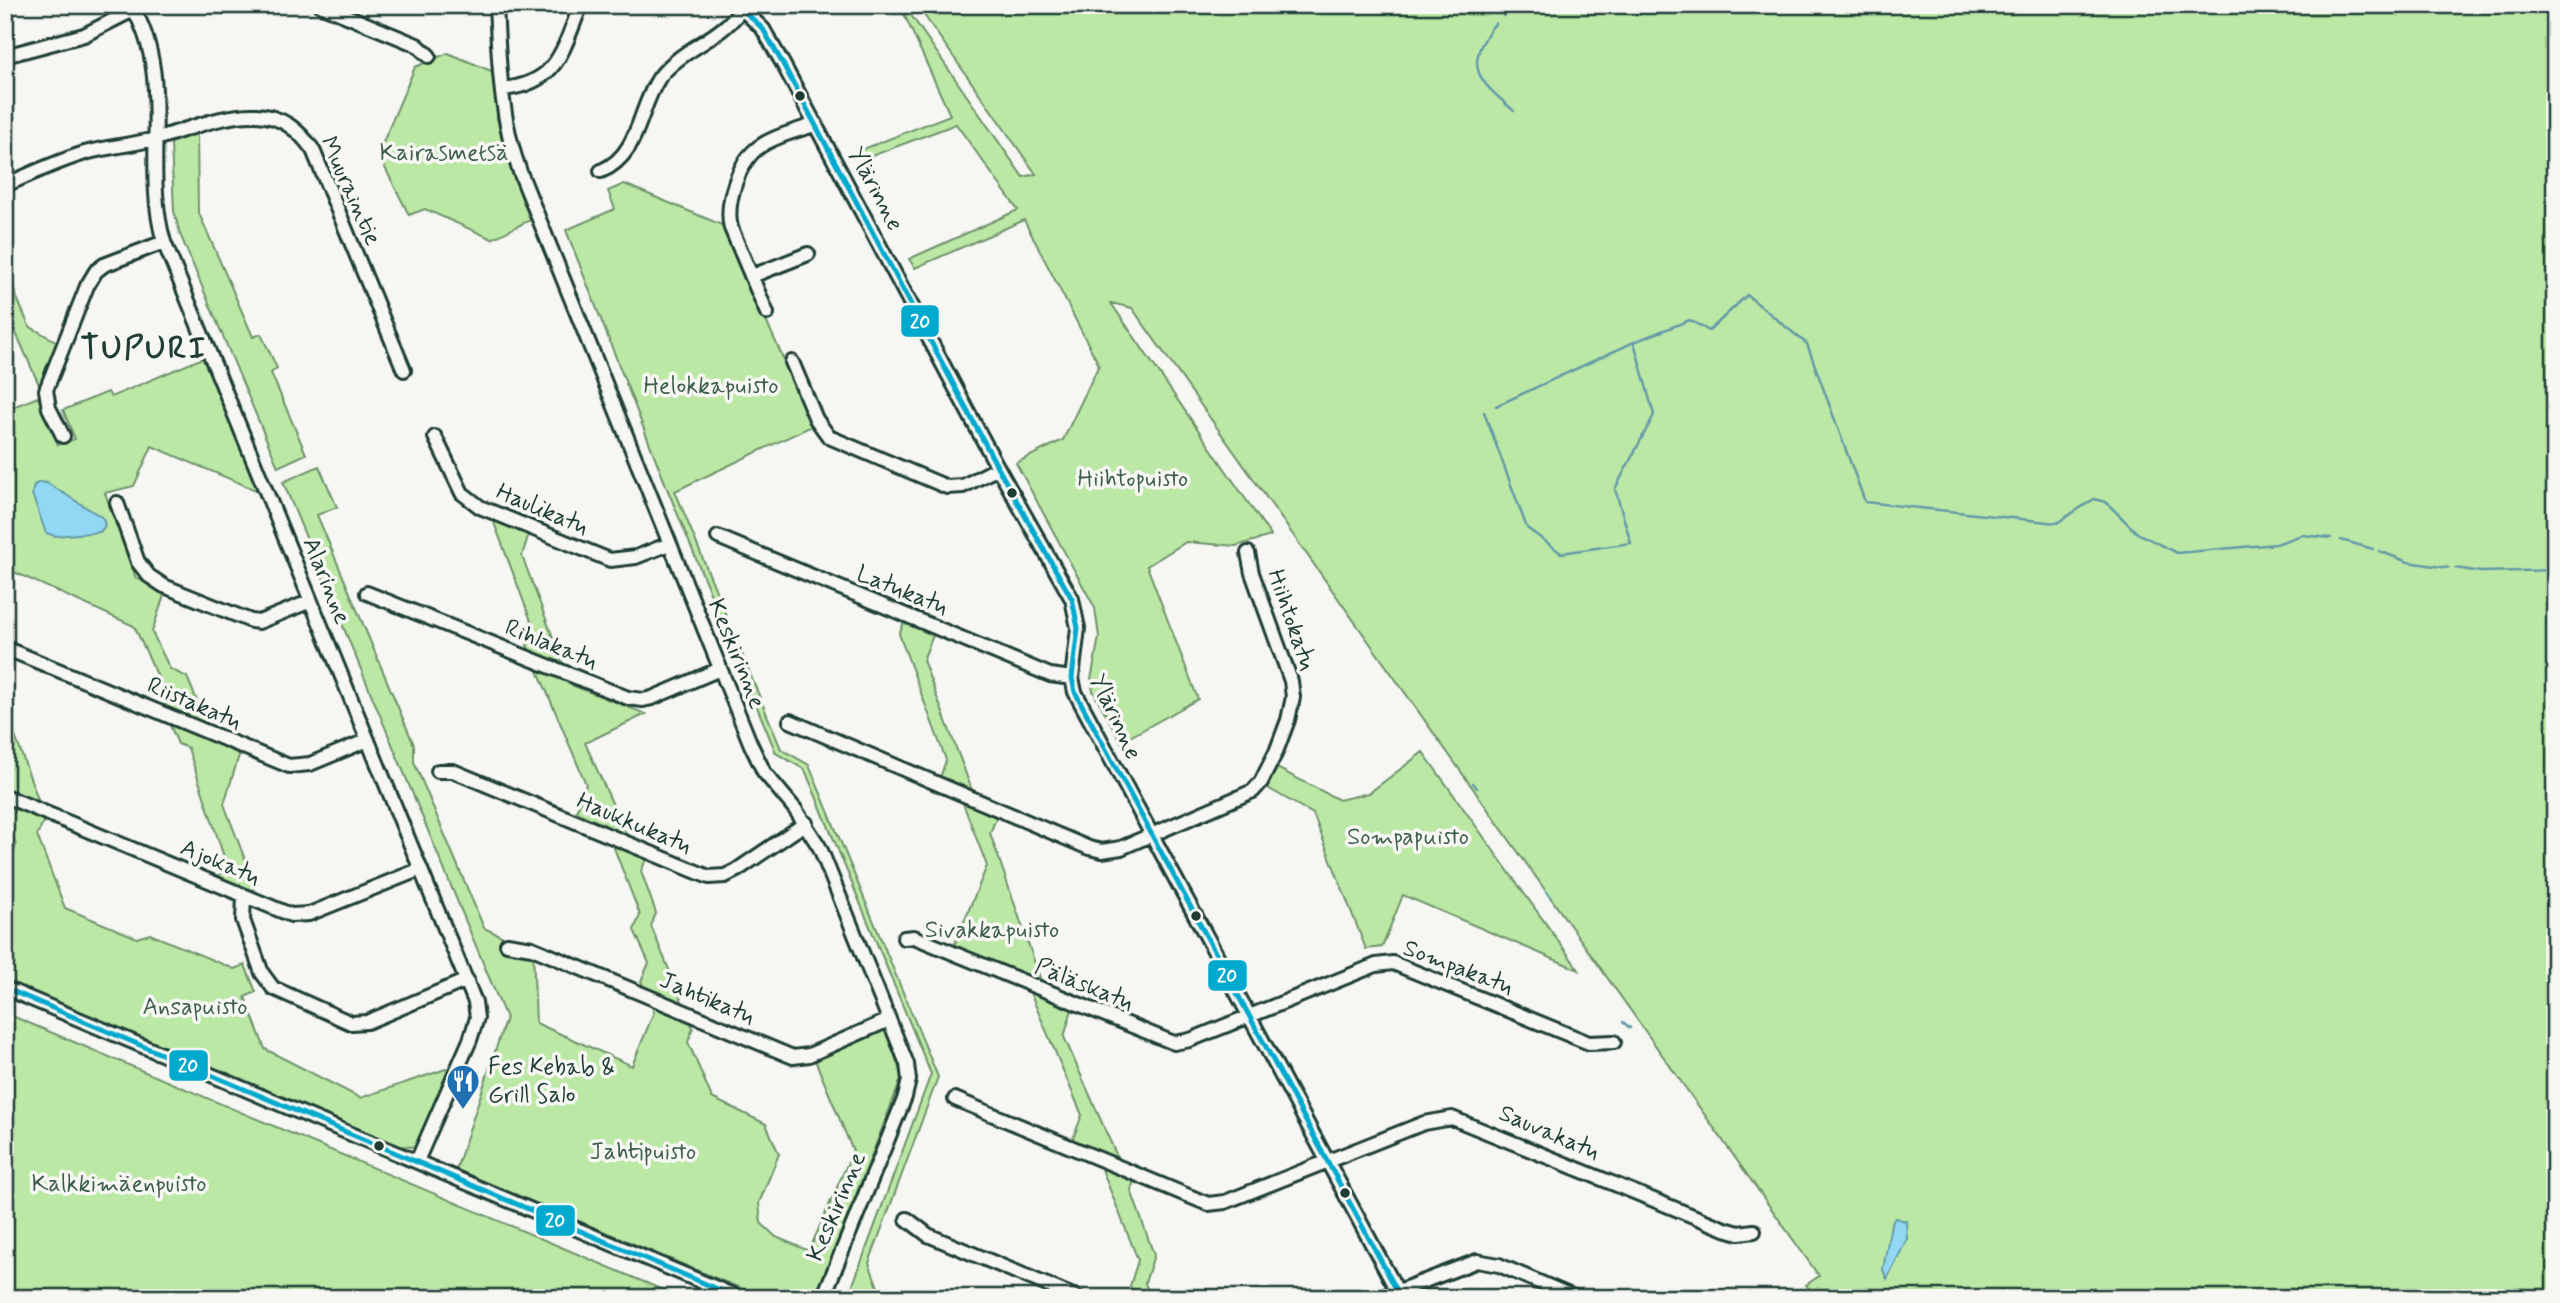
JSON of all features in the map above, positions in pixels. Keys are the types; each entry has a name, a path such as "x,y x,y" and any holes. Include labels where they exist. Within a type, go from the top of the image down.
{"street":[{"path":"320,5 416,45 429,56"},
{"name":"Keskirinne","path":"496,5 503,114 511,147 760,765 806,823 828,865 907,1064 908,1088 823,1298"},
{"path":"503,89 521,86 553,69 581,5"},
{"path":"601,171 617,163 625,154 652,90 663,73 684,55 729,25 741,6"},
{"name":"Ylärinne","path":"741,6 763,29 771,42 998,468 1072,599 1078,628 1072,678 1083,709 1399,1294"},
{"path":"5,56 83,36 136,7"},
{"name":"Alarinne","path":"136,7 153,66 156,204 164,242 477,1010 475,1026 417,1161"},
{"name":"Muuraintie","path":"5,185 81,154 155,139 238,117 271,117 295,128 313,150 404,370"},
{"path":"767,313 728,215 729,203 750,155 759,146 816,124"},
{"path":"63,436 49,408 46,390 86,286 96,271 104,265 164,242"},
{"path":"752,276 808,254"},
{"path":"792,362 819,425 835,441 947,487 963,486 998,468"},
{"name":"Haulikatu","path":"435,437 463,493 480,507 610,560 636,557 669,544"},
{"path":"117,503 142,569 164,586 251,621 267,620 312,601"},
{"name":"Latukatu","path":"718,537 1050,675 1072,678"},
{"name":"Hiihtokatu","path":"790,721 1088,848 1112,850 1253,791 1261,782 1273,757 1288,720 1293,697 1292,681 1252,573 1248,553"},
{"name":"Rihlakatu","path":"367,593 628,698 652,698 720,669"},
{"name":"Riistakatu","path":"5,648 289,766 310,764 368,740"},
{"name":"Haukkukatu","path":"438,771 453,771 709,877 725,876 737,870 806,823"},
{"name":"Ajokatu","path":"5,796 291,915 301,916 421,869"},
{"path":"244,896 243,920 267,982 278,991 351,1023 367,1022 467,980"},
{"name":"Päläskatu","path":"904,938 914,937 1174,1043 1190,1040 1249,1016"},
{"name":"Jahtikatu","path":"507,944 532,948 793,1057 809,1055 890,1020"},
{"name":"Sompakatu","path":"1249,1016 1365,969 1393,963 1589,1042 1614,1042"},
{"path":"5,988 740,1298"},
{"name":"Sauvakatu","path":"955,1099 1208,1204 1225,1202 1424,1123 1452,1118 1725,1229 1739,1233 1754,1231"},
{"path":"907,1219 928,1235 1078,1298"},
{"path":"1380,1298 1399,1294 1471,1262 1483,1261 1499,1265 1576,1298"}],"green space":[{"name":"Hiihtopuisto","path":"900,5 904,5 1023,177 1036,174 917,5 2555,5 2555,1298 1813,1298 1814,1295 1806,1285 1819,1276 1132,308 1111,303 1271,536 1236,546 1186,542 1147,566 1198,699 1121,742 1093,691 1091,680 1099,637 1095,608 1016,463 1063,440 1099,365 1024,220 915,268 909,259 1018,210 956,124 861,160 856,152 950,115"},
{"name":"Kairasmetsä","path":"448,53 496,73 497,118 503,145 530,220 492,239 425,209 409,215 378,154 415,67"},
{"path":"197,134 198,211 253,337 261,334 277,368 271,373 306,454 278,467 180,234 174,211 171,144 175,140"},
{"name":"Helokkapuisto","path":"624,184 722,225 814,425 675,491 781,749 809,765 938,1077 869,1263 882,1298 848,1298 931,1074 805,770 776,753 669,493 566,230 615,209 608,191"},
{"path":"5,270 29,326 57,342 40,387 5,308"},
{"path":"205,357 258,491 152,446 134,486 105,493 136,578 165,592 152,632 170,669 187,677 214,741 240,752 224,804 255,886 252,893 216,877 228,869 188,748 178,744 163,709 167,696 134,626 12,571 5,573 5,410 38,397 58,445 75,439 63,410 108,392 111,397"},
{"name":"Jahtipuisto","path":"319,466 337,507 317,515 414,745 414,762 484,928 533,951 536,1023 632,1066 654,1012 641,981 649,963 634,930 640,915 605,825 576,812 586,784 527,645 534,629 492,517 529,533 522,556 571,685 646,714 585,743 635,854 647,858 641,871 656,913 651,926 693,1028 688,1042 712,1098 766,1124 779,1154 759,1203 761,1223 776,1237 809,1251 853,1151 815,1060 885,1026 902,1077 816,1298 764,1298 456,1170 506,1018 283,482"},
{"name":"Sivakkapuisto","path":"905,620 934,633 923,660 978,806 997,816 990,833 1047,998 1072,1009 1064,1037 1126,1177 1134,1181 1131,1190 1154,1255 1145,1283 1151,1298 1135,1298 1130,1286 1138,1260 1095,1152 1072,1141 1082,1115 1023,976 953,948 987,866 956,785 940,778 946,760 899,634"},
{"name":"Ansapuisto","path":"5,708 45,819 37,835 65,908 137,938 150,934 234,969 245,965 256,992 245,997 265,1049 360,1098 449,1068 420,1143 414,1147 401,1146 5,981 5,871 8,872 16,845 5,815"},
{"name":"Sompapuisto","path":"1423,752 1579,970 1403,895 1382,947 1366,949 1313,814 1266,787 1277,768 1339,800 1369,793"},
{"name":"Kalkkimäenpuisto","path":"5,1013 682,1298 10,1298 5,1291"}],"water":[{"path":"47,483 103,518 105,526 100,532 55,536 46,533 32,494 34,485"},
{"path":"1895,1218 1906,1221 1907,1239 1887,1279 1883,1270 1891,1224"}],"waterway":[{"path":"1511,5 1512,8 1531,5"},
{"path":"1503,16 1511,9"},
{"path":"1496,23 1483,42 1477,63 1483,81 1514,111"},
{"path":"1496,406 1634,342 1690,320 1709,331 1747,295 1807,344 1865,502 2057,523 2094,499 2106,502 2137,533 2177,553 2276,544 2302,535 2331,538"},
{"path":"1484,412 1527,528 1561,553 1631,543 1615,489 1654,415 1634,342"},
{"path":"2341,540 2373,549"},
{"path":"2379,551 2408,562 2448,568"},
{"path":"2455,568 2481,572 2555,570"},
{"path":"1473,783 1477,788"},
{"path":"1546,891 1550,897"},
{"path":"1623,1022 1630,1028"}],"transit line":[{"name":"20","path":"738,5 763,29 783,64 998,468 1072,599 1078,628 1072,678 1075,692 1401,1298"},
{"name":"20","path":"5,988 739,1298"}],"place":[{"name":"Fes Kebab & Grill Salo","path":"463,1111"}],"district":[{"name":"TUPURI","path":"144,349"}]}
